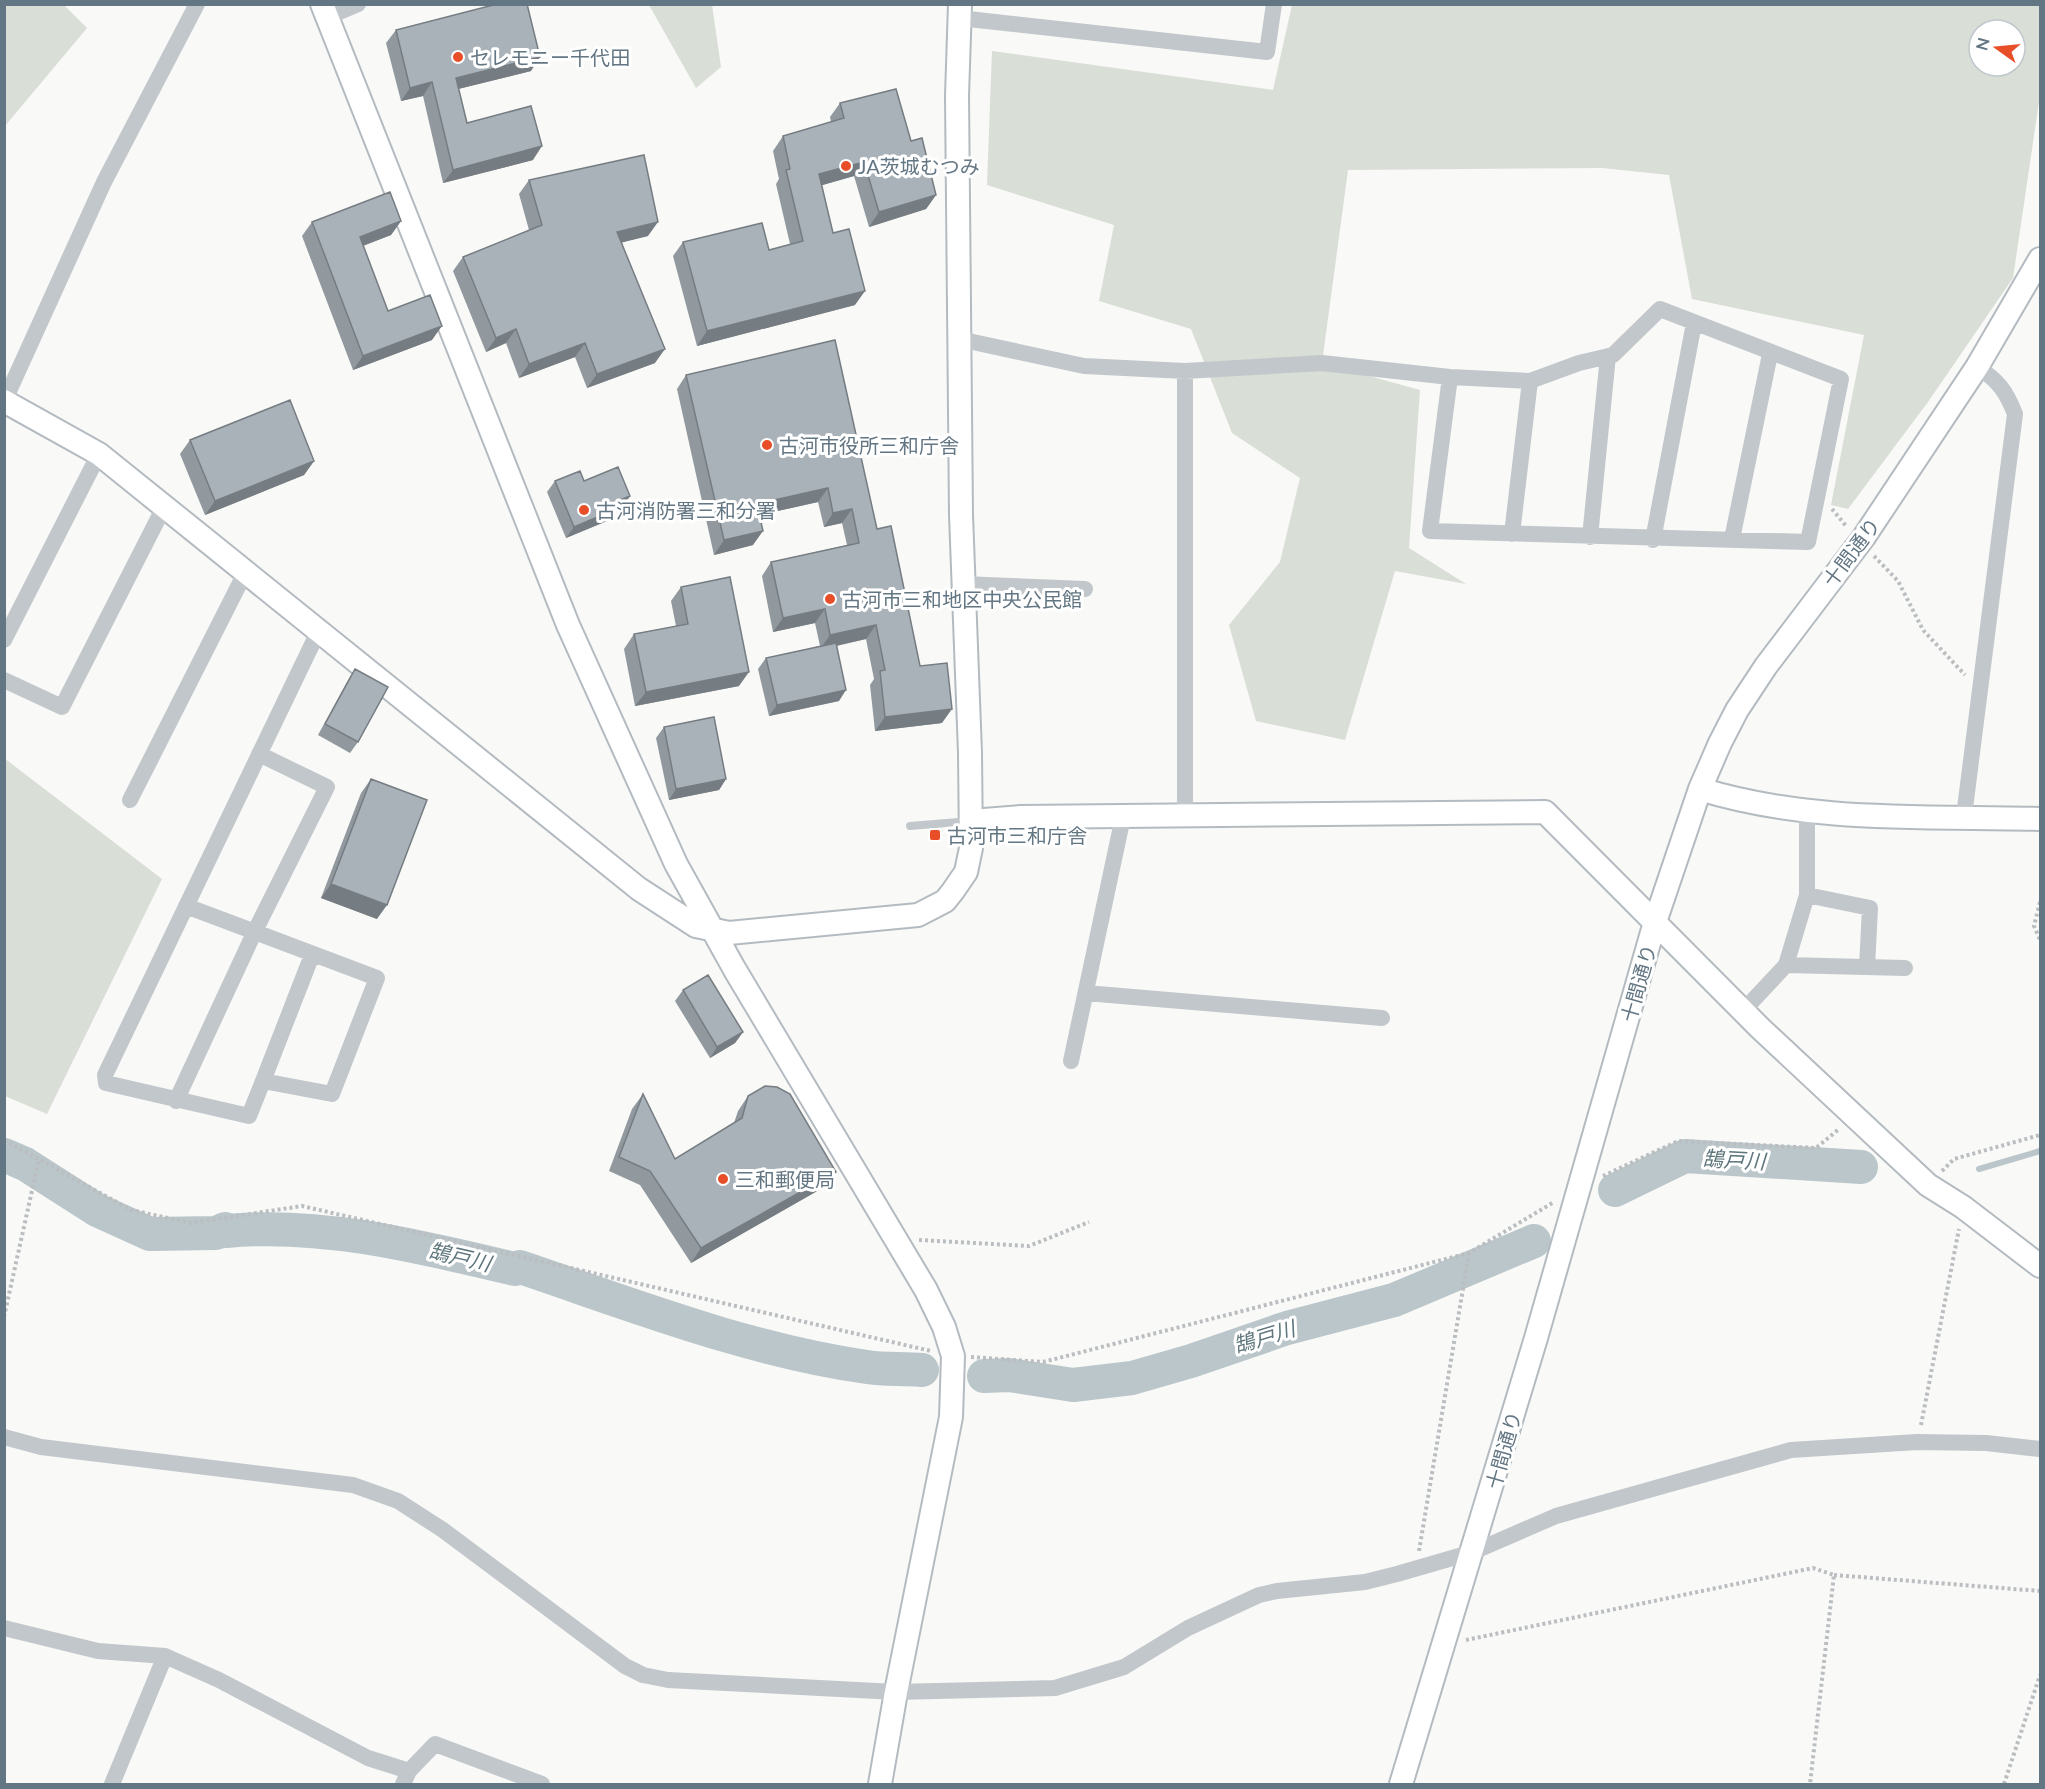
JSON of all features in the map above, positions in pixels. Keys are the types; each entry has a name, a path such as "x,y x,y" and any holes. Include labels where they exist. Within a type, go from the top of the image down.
{"street":[{"path":"197,4 104,182 5,402 99,454 639,889 696,926 712,931 769,931 918,915 945,901 966,872 971,848 971,821 962,584 959,11 1267,52 1274,4"},
{"path":"358,4 325,11 568,625 676,864 712,931 926,1290 944,1327 953,1356 951,1417 896,1692 880,1785"},
{"name":"十間通り","path":"1401,1785 1473,1552 1655,922 1700,789 1737,710 1860,542 1977,367 2040,259"},
{"path":"959,339 1084,366 1185,371 1322,363 1450,377 1530,381 1579,363 1608,356 1660,309 1770,354 1841,379 1808,542 1732,539 1653,540 1431,531 1450,377"},
{"path":"1653,540 1694,323"},
{"path":"1732,539 1770,354"},
{"path":"1590,537 1608,356"},
{"path":"1964,816 2015,414 2008,395 1997,380 1977,367"},
{"path":"1185,371 1185,817"},
{"path":"1512,534 1530,381"},
{"path":"4,640 99,454"},
{"path":"4,680 62,706 164,507"},
{"path":"130,800 246,571"},
{"path":"962,584 1085,589"},
{"path":"312,954 249,1116 106,1083 105,1075 319,630"},
{"path":"176,1101 254,933 327,787 259,754"},
{"path":"1700,789 1744,802 1807,812 2040,819"},
{"path":"971,821 1021,817 1545,812 1743,1011 1928,1185 1963,1207 2040,1266"},
{"path":"1743,1011 1786,964 1807,895 1807,812"},
{"path":"1071,1061 1123,817"},
{"path":"1807,895 1870,908 1867,967"},
{"path":"186,906 377,978 332,1094 263,1081"},
{"path":"1786,964 1905,968"},
{"path":"1086,993 1382,1018"},
{"path":"4,1437 41,1447 353,1485 398,1501 443,1530 625,1666 643,1675 668,1680 896,1692 1055,1688 1124,1667 1188,1628 1259,1595 1365,1582 1473,1552 1556,1516 1791,1450 1917,1442 1986,1443 2040,1449"},
{"path":"4,1628 98,1651 165,1656 219,1680 406,1778 435,1744 542,1785"},
{"path":"112,1785 165,1656"}],"lane":[{"path":"910,826 971,821"}],"path":[{"path":"1818,492 1860,542 1898,581 1923,630 1980,691"},
{"path":"2040,902 2034,926 2040,940"},
{"path":"4,1140 131,1210 191,1223 302,1206 953,1356 1043,1362 1469,1253 1580,1187 1678,1142 1816,1148 1856,1116"},
{"path":"1928,1185 1954,1159 2040,1135"},
{"path":"4,1317 39,1159"},
{"path":"1917,1442 1963,1207"},
{"path":"894,1239 1029,1246 1089,1222"},
{"path":"1416,1568 1469,1253"},
{"path":"1444,1645 1813,1568 1834,1575 2040,1591"},
{"path":"1810,1785 1834,1575"},
{"path":"2004,1785 2040,1675"}],"shaded area":[{"path":"5,4 64,5 87,28 5,126"},
{"path":"649,5 712,5 721,67 696,88"},
{"path":"1292,5 2040,5 2040,95 2013,278 1928,402 1848,509 1831,505 1864,335 1692,299 1669,175 1602,168 1348,170 1322,363 1420,390 1409,548 1466,584 1395,571 1345,740 1256,721 1229,625 1280,562 1300,478 1232,433 1191,329 1099,301 1114,225 987,185 992,51 1273,90"},
{"path":"4,758 162,879 47,1114 5,1096"}],"building":[{"path":"497,4 527,4 540,57 456,78 467,123 531,106 542,146 453,170 432,82 410,88 396,30"},
{"path":"896,89 911,141 922,138 936,195 879,212 864,162 819,174 833,233 849,229 865,291 707,331 683,242 762,223 769,250 803,241 786,170 790,169 783,136 844,118 840,103"},
{"path":"644,155 658,222 617,232 665,349 597,374 585,343 529,364 516,329 496,338 463,257 542,225 529,180"},
{"path":"390,192 401,221 360,237 388,311 430,295 442,326 363,356 312,222"},
{"path":"835,340 877,529 891,526 920,666 947,663 952,709 885,717 880,671 885,670 876,625 830,635 825,609 783,618 771,562 859,543 852,509 833,513 828,488 757,504 763,531 724,540 686,375"},
{"path":"290,400 314,461 215,501 190,440"},
{"name":"古河消防署三和分署","path":"618,467 630,496 611,504 614,510 574,527 555,481 580,471 584,481"},
{"path":"730,577 749,672 646,692 634,634 688,624 681,587"},
{"path":"836,643 846,690 777,705 766,658"},
{"path":"355,669 388,687 358,742 325,724"},
{"path":"714,717 726,779 676,789 664,727"},
{"path":"371,779 427,800 387,905 331,884"},
{"path":"708,975 743,1032 717,1047 683,990"},
{"path":"765,1086 777,1087 790,1094 836,1172 701,1248 650,1171 619,1157 643,1094 675,1159 742,1118 748,1096"}],"waterway":[{"name":"鵠戸川","path":"1979,1169 2040,1151"},
{"name":"鵠戸川","path":"4,1155 25,1164 97,1210 150,1234 216,1233 225,1229 226,1231 262,1229 299,1230 372,1238 515,1269 520,1267 691,1325 778,1350 867,1367 922,1370"},
{"name":"鵠戸川","path":"1615,1190 1685,1156 1861,1167"},
{"name":"鵠戸川","path":"984,1376 1009,1375 1073,1385 1132,1378 1191,1361 1287,1328 1394,1300 1534,1241"}],"place":[{"name":"セレモニー千代田","path":"458,57"},
{"name":"JA茨城むつみ","path":"846,166"},
{"name":"古河市役所三和庁舎","path":"767,445"},
{"name":"古河消防署三和分署","path":"584,510"},
{"name":"古河市三和地区中央公民館","path":"830,599"},
{"name":"古河市三和庁舎","path":"935,835"},
{"name":"三和郵便局","path":"723,1179"}]}
